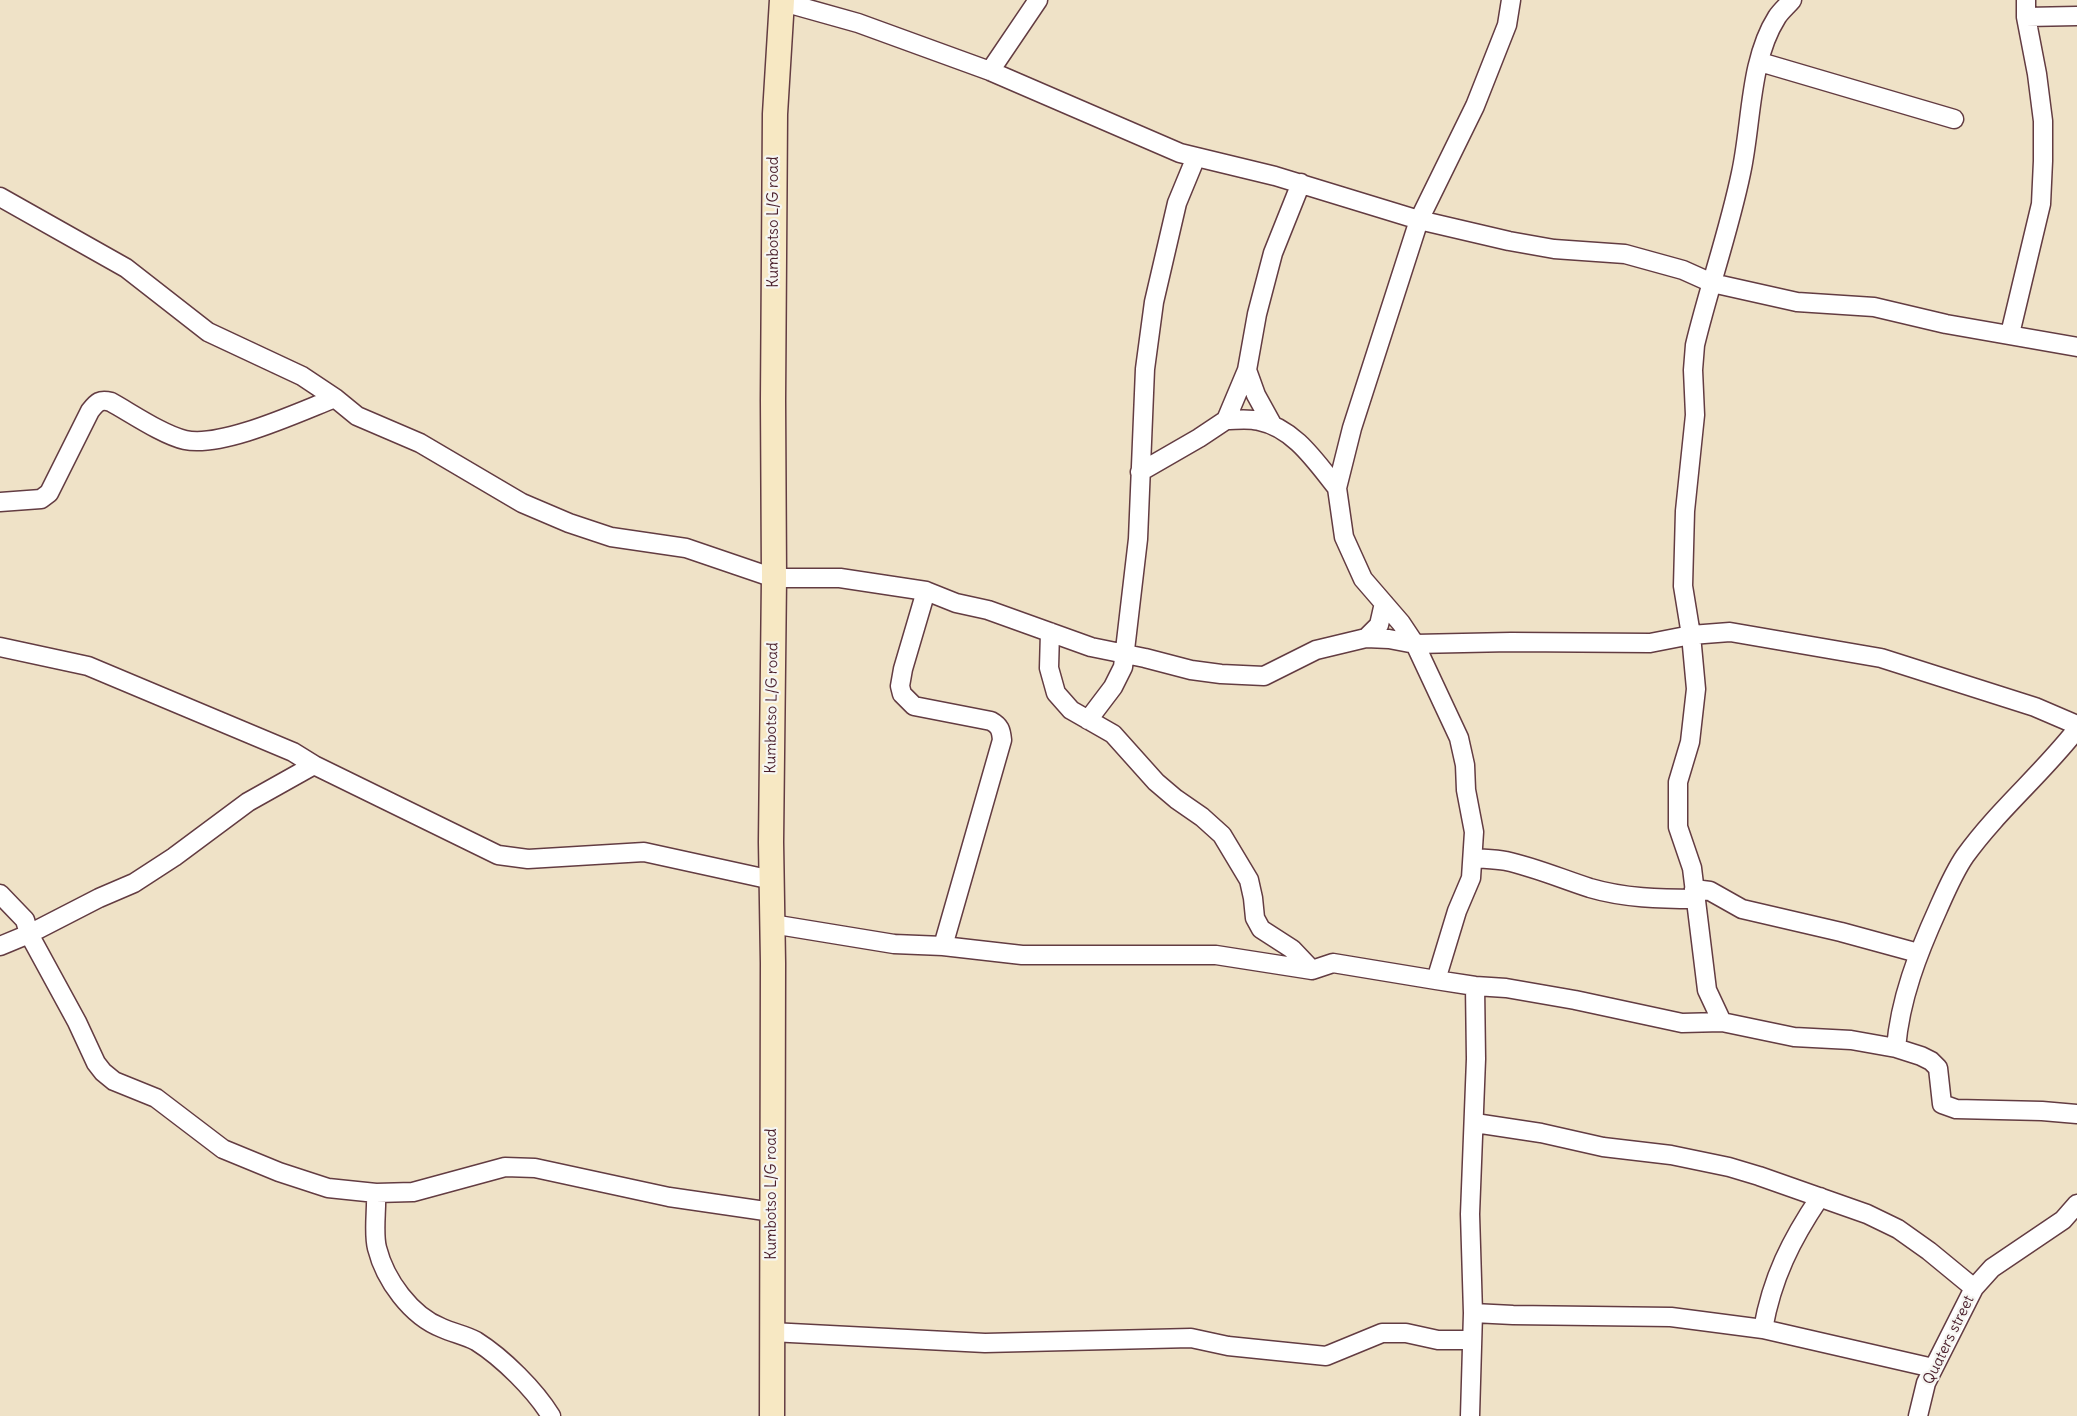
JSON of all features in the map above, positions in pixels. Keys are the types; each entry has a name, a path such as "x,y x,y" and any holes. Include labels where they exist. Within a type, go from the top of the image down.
{"main road":[{"name":"Kumbotso L/G road","path":"772,1416 771,843 774,578 772,476 775,114 783,1"}],"street":[{"path":"990,71 1038,0"},
{"path":"1436,980 1457,911 1471,878 1473,858 1474,832 1459,738 1415,645 1401,623 1363,579 1344,537 1337,488 1352,428 1419,220 1479,97 1507,25 1511,0"},
{"path":"1722,1022 1707,990 1692,868 1678,827 1678,782 1690,742 1696,689 1691,635 1683,586 1685,511 1695,415 1693,370 1695,345 1742,172 1752,98 1760,62 1774,23 1792,0"},
{"path":"783,1 858,23 990,71 1180,153 1301,183 1419,220 1554,249 1625,254 1683,270 1713,283 1797,302 1874,307 1946,324 2077,347"},
{"path":"2010,334 2041,204 2043,172 2043,121 2026,9 2077,16"},
{"path":"1760,62 1954,119"},
{"path":"1088,720 1120,676 1138,539 1145,369 1154,303 1178,203 1196,157"},
{"path":"1140,472 1226,420 1247,370 1257,314 1273,253 1301,183"},
{"path":"0,197 126,268 208,332 302,376 357,416 420,443 522,503 569,523 611,537 686,548 774,578 840,578 926,591 956,603 988,610 1091,647 1221,674 1264,676 1316,650 1366,638 1389,639 1415,645 1511,642 1650,643 1691,635 1730,632 1881,658 2035,707 2077,725"},
{"path":"1247,370 1256,395 1272,424"},
{"path":"0,502 41,499 49,493 90,411 96,403 102,400 111,402 172,436 193,441 249,431 335,398"},
{"path":"1226,420 1257,420 1272,424 1294,439 1312,456 1337,488"},
{"path":"926,591 903,669 900,686 902,694 914,706 991,721 1002,730 1002,740 964,868 944,946"},
{"path":"1366,638 1379,625 1384,603"},
{"path":"1050,633 1049,668 1056,693 1071,710 1113,734 1156,782 1222,835 1249,880 1254,918 1261,929 1292,949 1312,970"},
{"path":"0,647 88,666 292,752 498,855 528,859 644,852 772,880"},
{"path":"1896,1048 1898,1029 1918,953 1945,893 1964,858 1984,832 2059,752 2077,729"},
{"path":"0,946 30,934 99,898 134,883 174,857 248,801 314,765"},
{"path":"1473,858 1521,864 1591,889 1628,897 1659,899 1710,891 1742,909 1831,929 1918,953"},
{"path":"0,894 25,920 96,1063 114,1081 156,1098 223,1149 246,1159 328,1188 376,1193 413,1192 505,1167 535,1168 567,1173 669,1197 772,1212"},
{"path":"772,924 894,944 944,946 1022,955 1216,955 1312,970 1333,963 1475,986 1506,988 1575,999 1682,1023 1722,1022 1794,1037 1851,1040 1896,1048 1921,1056 1938,1068 1942,1104 1945,1106 1964,1109 2077,1114"},
{"path":"1470,1416 1473,1313 1470,1214 1475,1123 1475,986"},
{"path":"1475,1123 1541,1133 1603,1147 1671,1155 1759,1176 1867,1214 1898,1229 1937,1256 1974,1288"},
{"path":"376,1193 376,1247 385,1272 403,1297 421,1317 441,1328 477,1342 524,1382 551,1416"},
{"path":"1763,1329 1775,1278 1799,1228 1820,1197"},
{"name":"Quaters street","path":"1918,1416 1926,1383 1974,1288 1992,1268 2063,1220 2077,1204"},
{"path":"1473,1313 1671,1317 1763,1329 1933,1368"},
{"path":"771,1332 985,1343 1191,1338 1228,1346 1326,1356 1382,1333 1400,1332 1438,1340 1472,1340"}]}
